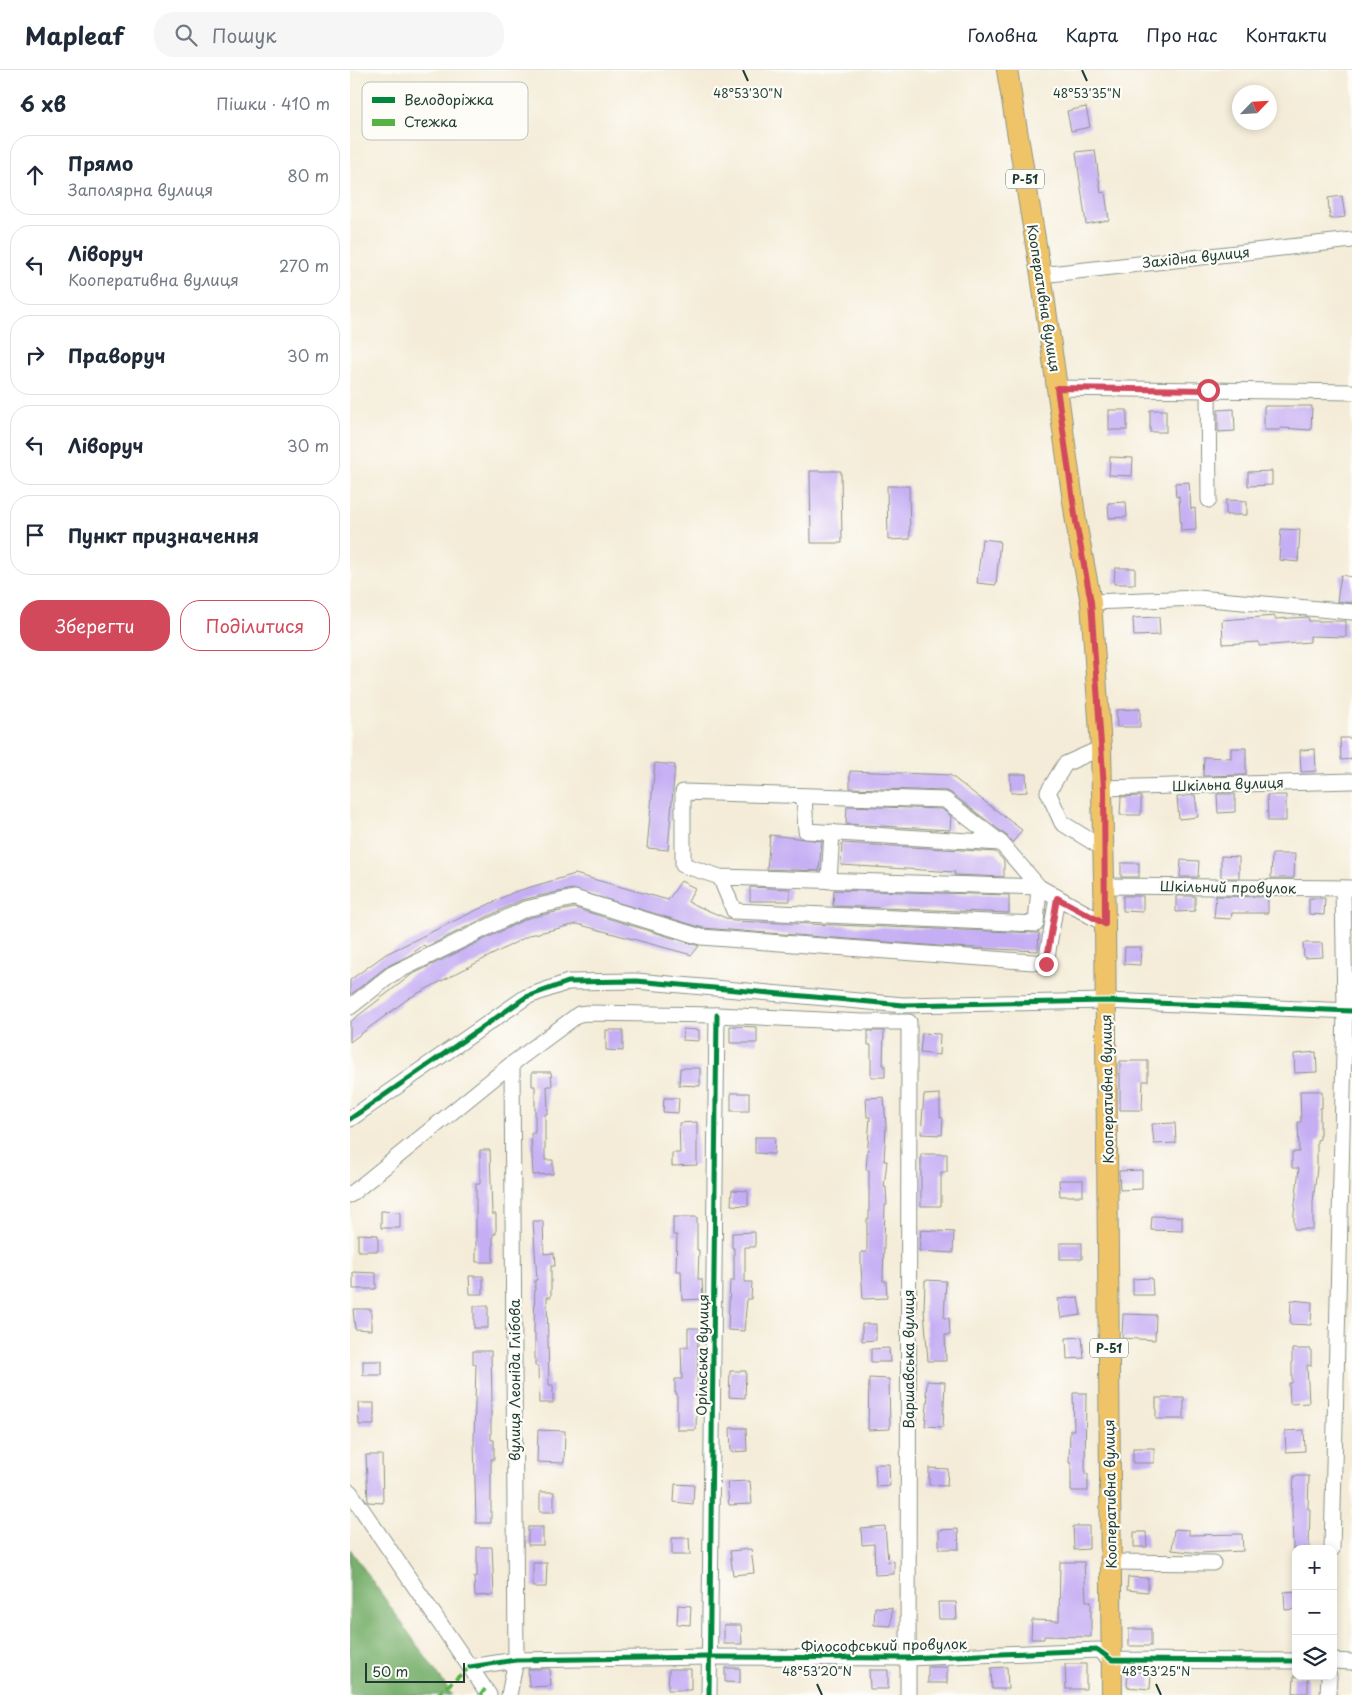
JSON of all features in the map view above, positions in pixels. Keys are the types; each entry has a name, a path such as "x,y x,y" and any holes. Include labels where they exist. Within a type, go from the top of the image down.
{"main road":[{"name":"Кооперативна вулиця","path":"1007,70 1041,275 1076,522 1091,602 1104,788 1112,1695"}],"street":[{"name":"Західна вулиця","path":"1041,275 1352,240"},
{"path":"1057,388 1352,392"},
{"path":"1208,390 1209,500"},
{"path":"1091,602 1198,598 1352,612"},
{"path":"1101,748 1065,764 1048,792 1062,823 1104,849"},
{"name":"Шкільна вулиця","path":"1104,788 1352,781"},
{"path":"1039,887 720,877 683,865 683,792 945,800 1002,843 1039,887 1105,924"},
{"path":"804,796 806,830 1002,843"},
{"path":"829,881 832,832"},
{"path":"720,877 734,911 1036,924 1039,887"},
{"name":"Шкільний провулок","path":"1105,886 1348,888"},
{"path":"1332,1545 1348,1010 1348,888"},
{"path":"350,1007 392,974 526,909 574,898 701,938 1046,964 1057,898"},
{"path":"350,1119 526,997 568,982 636,981 903,1005 1106,1001 1348,1010"},
{"path":"350,1195 512,1064 579,1014 717,1015"},
{"name":"Варшавська вулиця","path":"717,1015 863,1022 909,1022 908,1695"},
{"name":"Орільська вулиця","path":"709,1695 717,1015"},
{"name":"вулиця Леоніда Глібова","path":"509,1695 516,1660 512,1064"},
{"path":"350,1492 490,1695"},
{"path":"1111,1562 1213,1563"},
{"name":"Філософський провулок","path":"470,1667 516,1660 709,1656 908,1658 1098,1650 1112,1660 1292,1661"},
{"path":"1337,1662 1352,1662"},
{"path":"1328,1680 1328,1695"}],"green space":[{"path":"350,1549 452,1695 350,1695"}],"building":[{"path":"1086,107 1090,127 1071,131 1067,111"},
{"path":"1095,150 1101,193 1105,192 1109,220 1086,224 1076,152"},
{"path":"1342,196 1345,217 1330,219 1328,198"},
{"path":"1264,406 1312,406 1311,430 1281,428 1280,430 1264,430"},
{"path":"1234,409 1235,431 1218,432 1218,410"},
{"path":"1109,410 1127,410 1127,430 1109,430"},
{"path":"1150,410 1166,410 1166,432 1150,432"},
{"path":"1110,457 1133,458 1132,476 1109,475"},
{"path":"810,471 841,471 842,543 811,543"},
{"path":"1272,471 1272,485 1248,486 1248,472"},
{"path":"1189,482 1191,509 1195,508 1196,530 1181,531 1179,496 1176,497 1175,483"},
{"path":"887,486 909,486 910,539 888,540"},
{"path":"1226,500 1247,501 1247,515 1226,515"},
{"path":"1126,502 1127,517 1109,518 1108,503"},
{"path":"1281,529 1300,530 1298,562 1279,560"},
{"path":"982,539 1000,541 996,585 977,583"},
{"path":"1115,568 1135,568 1135,584 1114,584"},
{"path":"1341,575 1352,577 1352,603 1337,601"},
{"path":"1275,616 1275,619 1308,617 1309,621 1346,621 1346,637 1310,636 1310,642 1259,646 1259,642 1223,644 1222,620"},
{"path":"1159,617 1160,635 1134,636 1133,618"},
{"path":"1140,709 1140,727 1117,727 1116,710"},
{"path":"1340,738 1352,738 1352,759 1341,760"},
{"path":"1231,748 1246,748 1246,775 1203,776 1204,757 1231,758"},
{"path":"1315,749 1316,771 1301,772 1300,750"},
{"path":"655,763 675,765 668,850 647,848"},
{"path":"850,771 950,775 1022,830 1013,842 946,791 850,788"},
{"path":"1010,774 1026,774 1027,792 1011,793"},
{"path":"1217,794 1235,794 1235,812 1218,813"},
{"path":"1195,795 1198,817 1179,819 1177,797"},
{"path":"1267,795 1286,795 1286,821 1268,821"},
{"path":"1141,796 1141,815 1120,815 1121,797"},
{"path":"847,806 942,809 951,816 950,830 846,824"},
{"path":"770,835 822,841 819,871 767,869"},
{"path":"842,843 996,852 1004,861 1004,877 954,875 955,872 841,865"},
{"path":"1272,854 1295,854 1294,878 1271,878"},
{"path":"1221,856 1239,857 1239,878 1221,878"},
{"path":"1181,860 1199,861 1198,877 1180,877"},
{"path":"1121,863 1139,863 1139,877 1121,877"},
{"path":"575,874 668,900 681,881 695,888 688,902 733,921 1039,933 1038,951 952,947 703,928 572,889 521,900 426,947 424,945 410,955 386,967 350,995 350,980 386,954 514,892"},
{"path":"750,887 790,889 790,901 750,901"},
{"path":"834,890 1009,895 1009,913 833,906"},
{"path":"1123,896 1143,896 1143,912 1123,911"},
{"path":"1176,896 1195,896 1195,911 1176,912"},
{"path":"1216,896 1268,897 1268,913 1232,913 1231,919 1214,918"},
{"path":"1309,898 1325,898 1324,915 1309,914"},
{"path":"574,908 699,946 692,955 577,924 530,935 409,998 350,1042 350,1022 411,975 528,918"},
{"path":"1303,943 1322,943 1323,957 1304,958"},
{"path":"1125,947 1141,947 1140,965 1124,964"},
{"path":"730,1026 757,1027 757,1043 730,1043"},
{"path":"683,1029 699,1030 699,1041 682,1040"},
{"path":"606,1030 623,1030 623,1051 606,1050"},
{"path":"868,1031 884,1031 883,1065 885,1065 885,1077 871,1077 871,1045 868,1045"},
{"path":"922,1033 940,1034 939,1055 920,1053"},
{"path":"1316,1052 1317,1072 1295,1073 1294,1054"},
{"path":"1120,1061 1148,1061 1148,1081 1143,1081 1142,1110 1120,1110"},
{"path":"680,1068 700,1068 700,1086 679,1085"},
{"path":"532,1072 551,1072 552,1086 547,1086 548,1113 545,1114 545,1160 553,1160 553,1174 533,1175 531,1133 535,1133 535,1086 532,1086"},
{"path":"1300,1091 1322,1091 1320,1139 1317,1140 1313,1229 1294,1229 1299,1168 1292,1168 1292,1152 1299,1152 1298,1122 1301,1122"},
{"path":"731,1093 749,1093 749,1111 731,1111"},
{"path":"940,1094 940,1117 943,1118 942,1135 921,1134 924,1095"},
{"path":"884,1097 886,1127 884,1161 887,1161 884,1187 886,1187 887,1205 885,1205 883,1281 886,1281 887,1298 863,1299 861,1252 867,1252 867,1219 869,1219 869,1170 866,1170 870,1117 867,1117 866,1098"},
{"path":"664,1098 679,1098 678,1113 663,1112"},
{"path":"697,1122 697,1165 672,1166 672,1153 680,1153 679,1123"},
{"path":"1175,1123 1176,1143 1154,1144 1152,1124"},
{"path":"755,1137 775,1137 774,1154 755,1153"},
{"path":"480,1150 490,1150 492,1214 496,1214 496,1234 493,1234 493,1262 476,1262 476,1184 480,1184"},
{"path":"921,1154 947,1154 947,1172 941,1172 941,1206 921,1206"},
{"path":"1142,1170 1142,1189 1120,1190 1119,1171"},
{"path":"1059,1180 1083,1180 1083,1196 1060,1196"},
{"path":"732,1190 748,1191 748,1206 731,1205"},
{"path":"381,1211 400,1212 400,1228 381,1228"},
{"path":"1152,1216 1182,1217 1182,1231 1151,1230"},
{"path":"673,1217 697,1217 698,1279 702,1279 703,1299 682,1300 681,1271 676,1271 677,1235 673,1235"},
{"path":"533,1221 543,1221 544,1254 554,1253 555,1266 551,1266 551,1297 547,1297 549,1385 553,1385 553,1403 539,1403 538,1366 535,1366 535,1280 537,1280"},
{"path":"921,1230 954,1232 953,1253 919,1251"},
{"path":"755,1232 755,1247 745,1247 745,1282 752,1282 751,1299 747,1299 744,1331 728,1330 730,1281 734,1281 732,1233"},
{"path":"358,1234 378,1235 378,1251 358,1251"},
{"path":"1060,1243 1082,1243 1082,1259 1060,1259"},
{"path":"353,1272 376,1273 376,1289 353,1289"},
{"path":"469,1276 483,1276 483,1294 470,1294"},
{"path":"1152,1278 1153,1295 1133,1295 1133,1279"},
{"path":"925,1280 946,1281 944,1318 949,1318 950,1335 945,1335 946,1361 928,1361 924,1310"},
{"path":"1078,1297 1081,1315 1061,1318 1058,1299"},
{"path":"1291,1300 1312,1302 1311,1325 1290,1324"},
{"path":"474,1306 488,1306 488,1328 474,1328"},
{"path":"353,1309 371,1309 371,1330 355,1329"},
{"path":"1123,1314 1156,1315 1155,1340 1122,1338"},
{"path":"862,1324 876,1324 876,1340 862,1341"},
{"path":"688,1328 703,1328 702,1341 698,1341 696,1430 677,1430 675,1379 682,1379 681,1347 688,1347"},
{"path":"1082,1337 1084,1358 1067,1359 1066,1338"},
{"path":"889,1348 890,1362 871,1362 871,1349"},
{"path":"1292,1349 1311,1349 1311,1366 1307,1365 1309,1403 1290,1404 1289,1383 1292,1383"},
{"path":"473,1351 491,1351 491,1440 494,1440 494,1459 491,1459 491,1523 476,1523 474,1440 476,1364 473,1364"},
{"path":"363,1361 382,1361 382,1375 363,1375"},
{"path":"730,1371 746,1371 745,1398 729,1397"},
{"path":"869,1378 889,1379 890,1429 868,1430"},
{"path":"927,1381 945,1382 943,1427 925,1426 928,1395 926,1395"},
{"path":"1073,1393 1086,1393 1085,1474 1088,1474 1088,1491 1071,1491 1071,1463 1069,1463 1070,1430 1074,1430"},
{"path":"1156,1398 1184,1398 1184,1419 1156,1419"},
{"path":"358,1403 374,1403 374,1425 359,1425"},
{"path":"730,1428 746,1428 747,1451 731,1452"},
{"path":"538,1430 565,1431 564,1463 537,1462"},
{"path":"1304,1430 1305,1451 1286,1452 1285,1431"},
{"path":"1133,1448 1154,1448 1154,1463 1133,1463"},
{"path":"366,1455 382,1455 383,1503 368,1502"},
{"path":"875,1464 889,1464 890,1486 876,1487"},
{"path":"929,1468 948,1469 947,1486 929,1485"},
{"path":"1294,1476 1309,1476 1309,1545 1293,1545"},
{"path":"750,1481 752,1504 729,1505 727,1482"},
{"path":"675,1484 694,1485 693,1504 674,1502"},
{"path":"540,1492 554,1492 554,1512 540,1512"},
{"path":"885,1526 888,1562 894,1561 894,1574 875,1575 874,1544 862,1545 861,1528"},
{"path":"1073,1526 1089,1526 1089,1549 1074,1550"},
{"path":"528,1527 543,1527 543,1545 528,1545"},
{"path":"958,1529 959,1549 939,1549 939,1530"},
{"path":"1174,1529 1189,1530 1189,1535 1242,1534 1243,1551 1199,1553 1172,1550"},
{"path":"1134,1532 1146,1532 1147,1547 1134,1547"},
{"path":"672,1538 689,1538 690,1555 672,1555"},
{"path":"477,1547 492,1547 494,1595 475,1596 474,1577 477,1577"},
{"path":"751,1549 754,1573 733,1575 730,1551"},
{"path":"1060,1562 1084,1562 1086,1601 1091,1601 1091,1637 1044,1636 1044,1639 1031,1639 1032,1620 1059,1621"},
{"path":"533,1563 547,1563 546,1587 533,1587"},
{"path":"1128,1577 1148,1578 1148,1592 1127,1590"},
{"path":"1292,1591 1292,1609 1285,1610 1284,1592"},
{"path":"938,1602 956,1602 957,1619 939,1619"},
{"path":"678,1605 691,1606 690,1625 677,1624"},
{"path":"875,1607 892,1608 891,1626 874,1625"},
{"path":"724,1625 741,1625 742,1644 724,1644"},
{"path":"1129,1629 1151,1629 1151,1646 1129,1646"},
{"path":"1065,1664 1086,1664 1086,1689 1066,1689"},
{"path":"928,1667 947,1667 947,1683 928,1683"},
{"path":"1007,1667 1008,1689 992,1689 991,1668"},
{"path":"725,1668 740,1668 740,1683 725,1682"},
{"path":"528,1669 550,1669 551,1686 529,1687"},
{"path":"669,1669 691,1669 691,1690 668,1690"},
{"path":"869,1670 888,1670 888,1689 870,1689"},
{"path":"1128,1671 1151,1673 1150,1689 1127,1687"},
{"path":"1294,1680 1308,1680 1308,1693 1293,1693"}],"marked path":[{"path":"437,1695 470,1667"},
{"path":"481,1695 485,1689"}],"cycle path":[{"path":"350,1119 526,997 568,982 636,981 903,1005 1106,1001 1352,1011"},
{"path":"709,1695 717,1015"},
{"path":"470,1667 516,1660 709,1657 908,1658 1098,1650 1112,1660 1292,1661"}],"route":[{"path":"1046,964 1057,898 1105,924 1104,788 1091,602 1076,522 1057,388 1208,390"}]}
